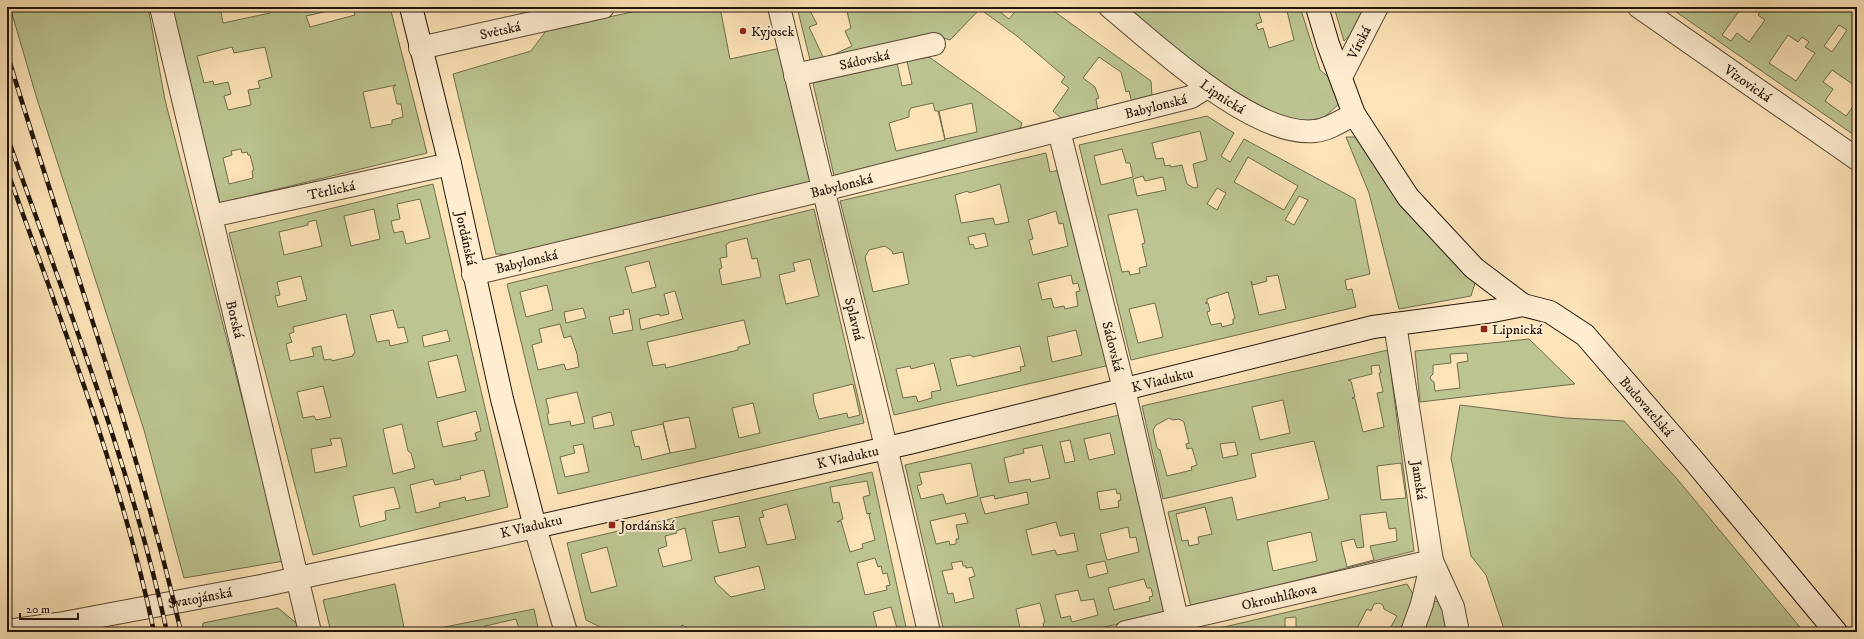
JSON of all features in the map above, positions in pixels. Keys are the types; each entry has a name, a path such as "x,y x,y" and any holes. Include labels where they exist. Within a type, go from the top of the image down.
{"street":[{"name":"Borská","path":"161,7 310,632"},
{"name":"Jordánská","path":"411,7 450,164 473,274 502,399 535,527 566,632"},
{"name":"Světská","path":"420,48 603,7"},
{"name":"Splavná","path":"779,7 929,632"},
{"name":"Lipnická","path":"1110,7 1207,87 1266,121 1293,130 1316,131 1354,114"},
{"path":"1317,7 1328,44 1354,114 1408,197 1474,268 1523,305"},
{"name":"Vírská","path":"1341,77 1377,7"},
{"name":"Vizovická","path":"1639,7 1857,159"},
{"name":"Sádovská","path":"795,75 934,44"},
{"name":"Babylonská","path":"473,274 823,190 1059,131 1192,97 1207,87"},
{"name":"Sádovská","path":"1059,131 1124,389 1179,626"},
{"name":"Těrlická","path":"211,216 450,164"},
{"name":"Budovatelská","path":"1395,324 1493,311 1523,305 1550,312 1586,335 1694,461 1836,632"},
{"name":"K Viaduktu","path":"298,578 535,527 886,448 1366,329 1395,324"},
{"name":"Jamská","path":"1395,324 1432,561 1453,607 1458,632"},
{"path":"1412,632 1422,604 1432,561"},
{"name":"Okrouhlíkova","path":"1126,632 1179,626 1432,561"},
{"name":"Svatojánská","path":"7,631 58,624 298,578"}],"green space":[{"path":"10,7 148,7 165,100 284,561 184,578 144,430 37,99"},
{"path":"170,7 220,7 223,23 270,13 269,7 346,7 306,16 310,27 355,15 353,7 390,7 427,153 220,203","holes":["232,47 234,53 265,47 272,77 258,81 260,88 248,90 251,105 228,110 224,96 231,94 228,82 214,85 213,81 204,83 197,56","396,85 393,87 397,104 401,104 403,117 392,120 392,124 371,128 363,92","241,149 242,153 247,152 248,155 250,155 254,170 252,171 253,178 229,184 223,158 232,155 231,151"]},
{"path":"654,7 720,7 730,59 781,48 815,179 810,187 518,255 496,254 453,74 531,51 546,31"},
{"path":"797,7 808,7 817,24 809,27 824,59 852,46 845,31 851,28 846,7 994,7 1009,19 1019,7 1048,7 1151,81 1152,97 1132,103 1129,91 1126,92 1121,72 1099,57 1083,78 1095,87 1099,98 1096,99 1098,111 1063,120 1053,111 1069,88 1061,82 1065,77 1017,36 980,9 950,40 940,37 811,64"},
{"path":"1124,7 1201,7 1209,12 1213,7 1257,7 1262,22 1256,24 1258,30 1263,28 1269,48 1294,40 1286,7 1300,7 1320,70 1332,80 1340,97 1338,105 1322,119 1302,123 1285,120 1224,89"},
{"path":"1278,7 1286,7 1279,10"},
{"path":"1334,7 1366,7 1354,32 1344,41"},
{"path":"1669,7 1689,7 1692,9 1694,7 1742,7 1722,35 1731,41 1737,33 1749,42 1765,20 1758,15 1760,12 1754,7 1857,7 1857,87 1832,70 1823,82 1833,89 1825,101 1846,116 1855,104 1857,106 1857,137","holes":["1839,25 1847,30 1832,52 1824,46","1788,35 1798,42 1802,37 1809,42 1805,47 1815,53 1796,81 1769,63"]},
{"path":"929,57 1022,123 1019,132 834,176 813,83 897,63 902,86 912,84 907,61","holes":["933,103 935,111 938,111 945,140 896,151 889,123 909,117 909,111 911,108","972,103 977,132 945,139 939,111"]},
{"path":"1207,116 1234,133 1221,156 1230,162 1244,139 1355,199 1370,274 1345,280 1347,290 1352,289 1356,307 1131,360 1079,145","holes":["1200,131 1207,160 1193,164 1198,187 1194,188 1187,184 1182,165 1171,167 1170,165 1165,166 1163,158 1156,159 1152,143","1122,149 1126,163 1130,163 1133,177 1101,185 1094,156","1248,157 1298,186 1284,210 1234,182","1143,176 1145,181 1163,177 1166,190 1137,196 1133,179","1217,188 1226,193 1217,210 1207,204","1299,196 1308,200 1294,225 1285,220","1137,209 1145,243 1142,244 1147,266 1139,268 1140,273 1130,275 1129,271 1122,272 1108,215","1278,275 1286,309 1259,315 1251,281 1253,285 1267,281 1266,277","1228,292 1235,318 1233,319 1233,324 1222,327 1221,323 1211,325 1207,312 1210,311 1207,299","1155,303 1163,337 1138,343 1129,309"]},
{"path":"1346,137 1361,137 1389,183 1453,262 1475,283 1471,296 1399,309 1369,193"},
{"path":"1046,153 1050,172 1060,170 1110,365 894,415 840,201","holes":["1000,184 1009,222 995,225 993,218 961,223 955,195 968,191 969,193","1056,211 1059,224 1063,223 1068,246 1033,255 1029,240 1033,239 1028,220","985,233 988,246 975,249 973,244 970,245 968,237","885,246 892,251 893,254 903,252 909,284 873,292 865,257 869,250","1071,275 1073,284 1078,283 1080,291 1076,292 1078,306 1065,309 1064,306 1054,308 1051,298 1042,300 1038,283","1076,330 1082,355 1052,362 1047,337","1020,346 1025,366 1020,367 1021,371 957,386 950,359 970,355 973,357","934,363 941,390 931,392 932,398 918,402 916,396 903,398 896,369 910,366 911,369"]},
{"path":"433,184 508,507 313,555 229,233","holes":["420,199 430,238 406,244 403,231 394,233 391,221 400,219 397,204","374,209 380,239 351,246 344,216","316,220 322,246 284,255 279,232 308,225 308,222","301,276 307,300 278,307 275,296 280,295 277,282","393,310 398,328 404,327 408,342 390,346 389,340 377,342 370,315","346,314 355,353 353,356 332,361 331,359 324,360 321,346 312,348 314,356 290,361 286,344 292,342 289,334 294,332 293,327","447,330 450,341 424,347 422,336","457,355 466,391 437,398 428,362","323,386 331,417 316,420 314,416 303,418 297,392","476,411 481,431 475,433 477,440 443,447 437,422","402,424 408,451 411,453 415,468 393,474 383,429","341,438 347,466 315,473 311,449 332,445 330,439","484,470 490,496 466,501 465,497 439,503 440,507 416,513 410,485 433,479 435,485 461,479 460,476","394,487 400,508 385,511 386,520 360,527 353,496"]},
{"path":"814,209 864,423 558,494 507,284","holes":["747,238 752,259 757,258 761,277 722,285 719,269 722,268 720,258 727,257 726,245 730,242","810,259 819,296 786,304 779,275 795,271 793,263","649,261 656,287 632,293 625,267","547,285 553,310 526,317 520,292","675,291 683,319 641,330 639,319 659,314 660,316 669,314 664,294","583,308 586,318 566,323 564,312","629,309 633,330 613,334 609,317 624,314 623,310","744,320 750,344 738,347 738,350 666,368 665,364 653,366 647,342","560,324 564,338 571,336 577,354 579,367 566,370 564,364 538,370 532,345 542,342 539,329","853,384 860,415 848,418 847,413 819,419 813,394","577,392 585,423 571,426 570,421 549,425 547,414 549,413 546,399","753,403 760,433 739,438 732,408","611,412 614,425 594,429 592,417","689,417 696,448 670,453 663,422","663,424 670,453 642,460 639,446 635,447 631,431","583,444 589,472 565,477 560,457 575,453 573,446"]},
{"path":"1529,339 1575,384 1420,402 1415,351","holes":["1467,353 1468,361 1457,363 1460,388 1435,391 1434,382 1430,377 1433,374 1433,365 1451,363 1450,354"]},
{"path":"1388,350 1414,551 1191,607 1168,512 1232,497 1237,520 1329,499 1314,441 1251,454 1256,477 1163,499 1142,406","holes":["1379,365 1383,392 1377,393 1384,427 1363,432 1355,399 1352,398 1355,397 1351,381 1348,380 1372,374 1371,366","1283,400 1290,433 1260,440 1252,407","1169,418 1173,420 1179,419 1184,422 1189,443 1186,444 1187,449 1192,448 1197,465 1191,467 1192,470 1167,476 1160,450 1157,448 1153,430 1156,425","1235,442 1238,455 1223,458 1220,444","1401,463 1406,498 1381,500 1377,466","1205,507 1212,534 1198,537 1199,544 1189,546 1188,540 1182,541 1176,514","1386,512 1389,529 1396,528 1397,541 1370,546 1374,560 1347,567 1341,542 1354,539 1357,548 1364,547 1360,515","1311,532 1317,561 1273,571 1267,542"]},
{"path":"1460,405 1565,418 1624,421 1678,480 1804,632 1505,632 1486,575 1471,556 1451,458"},
{"path":"1119,415 1168,613 1082,632 1028,632 944,632 905,465","holes":["1110,433 1115,454 1089,460 1084,439","1070,440 1075,461 1065,463 1060,442","1042,445 1050,478 1031,482 1030,479 1009,483 1004,458 1024,453 1023,449","971,463 978,496 946,504 943,494 921,499 917,486 922,484 919,473","1116,489 1117,494 1120,493 1121,500 1118,501 1119,507 1100,510 1097,492","1027,492 1029,504 985,514 980,498 994,495 995,499","965,513 968,523 956,525 959,539 956,539 956,544 950,545 949,541 936,544 930,521","1056,522 1060,536 1074,533 1078,551 1057,555 1055,550 1032,555 1026,530","1128,527 1130,538 1136,537 1139,552 1107,560 1100,534","962,561 963,566 966,566 966,568 972,567 975,576 969,578 974,598 955,603 953,593 948,594 942,571 953,569 951,563","1105,561 1108,573 1089,578 1086,565","1144,579 1147,588 1151,588 1153,596 1149,597 1150,601 1114,610 1108,588","1078,590 1081,601 1094,599 1098,615 1072,622 1070,616 1061,618 1055,595","1040,603 1045,622 1043,623 1044,628 1028,632 1027,627 1020,628 1016,609"]},
{"path":"872,472 907,632 898,632 891,607 873,612 878,632 696,632 682,625 678,632 610,632 586,620 567,543","holes":["867,481 870,495 863,497 867,514 871,513 869,515 875,540 862,544 863,548 850,552 841,521 837,522 843,519 839,502 833,503 830,487","787,504 796,539 767,545 759,518 764,517 762,511","739,516 746,547 719,553 712,521","685,528 692,560 663,567 658,549 667,546 665,536 677,533 676,531","607,547 617,586 591,593 581,554","875,558 878,567 881,566 883,574 887,573 890,585 886,586 887,590 865,595 857,563","759,566 765,589 731,597 716,583 714,577"]},
{"path":"395,584 405,632 331,632 323,600"},
{"path":"1407,584 1416,599 1399,632 1388,632 1397,616 1384,609 1383,605 1379,603 1374,604 1371,611 1367,609 1355,632 1296,632 1296,617 1285,618 1285,632 1203,632"},
{"path":"1431,601 1444,602 1450,632 1417,632"},
{"path":"278,608 301,627 302,632 202,632 203,623"},
{"path":"534,609 539,632 520,632 516,619 485,626 486,632 420,632"}],"railway":[{"path":"7,53 99,341 143,486 163,558 181,632"},
{"path":"7,136 95,382 135,506 167,632"},
{"path":"7,170 69,341 107,456 125,514 154,632"}],"place":[{"name":"Kyjosek","path":"743,31"},
{"name":"Lipnická","path":"1484,329"},
{"name":"Jordánská","path":"612,525"}]}
